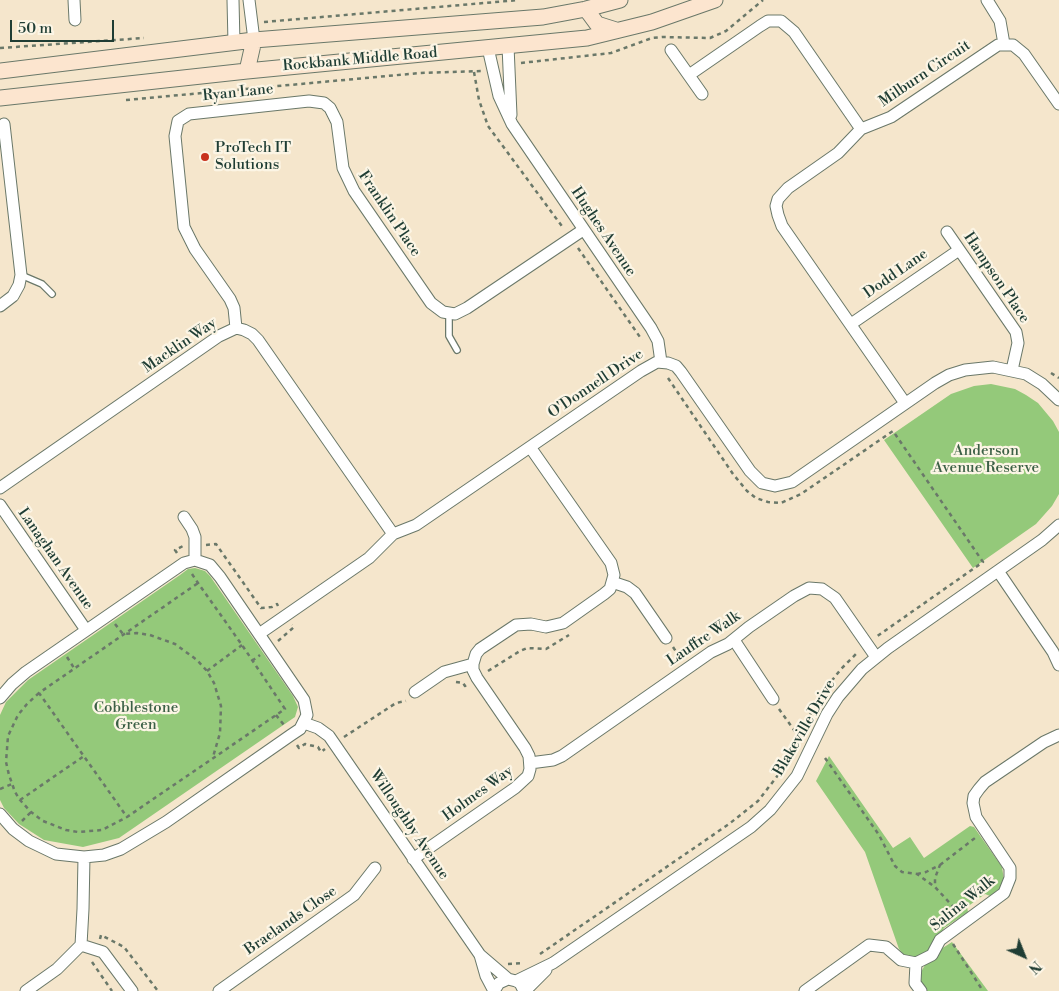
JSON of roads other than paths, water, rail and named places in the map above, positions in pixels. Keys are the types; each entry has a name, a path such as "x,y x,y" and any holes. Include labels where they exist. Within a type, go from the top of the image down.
{"street":[{"path":"74,0 75,20"},
{"path":"233,0 234,43 246,70"},
{"path":"246,70 254,40 249,0"},
{"name":"Rockbank Middle Road","path":"0,98 246,70 587,38 652,22 715,0"},
{"path":"987,0 1000,21 1004,44 1013,45 1024,54 1059,104"},
{"name":"Rockbank Middle Road","path":"0,71 254,40 543,17 583,4 610,1"},
{"path":"583,4 597,24 618,30"},
{"path":"493,21 508,46 512,124"},
{"path":"488,48 493,21"},
{"path":"689,75 760,26 768,22 780,21 794,32 861,129"},
{"name":"Milburn Circuit","path":"905,403 782,226 776,206 782,193 838,153 861,129 886,119 992,48 1004,44"},
{"name":"Hughes Avenue","path":"488,48 499,96 512,124 656,336 659,362"},
{"path":"671,50 702,94"},
{"name":"Ryan Lane","path":"236,328 234,308 230,299 192,244 184,228 175,148 176,127 178,121 198,112 309,101"},
{"name":"Franklin Place","path":"309,101 324,103 330,108 337,122 343,168 354,191 431,302 443,312 450,314"},
{"path":"0,306 13,296 19,285 21,275 4,124"},
{"path":"450,314 460,313 583,230"},
{"name":"Hampson Place","path":"947,232 1016,332 1018,343 1012,370"},
{"name":"Dodd Lane","path":"851,324 959,250"},
{"name":"Macklin Way","path":"0,488 219,336 236,328 252,334 258,340 393,534"},
{"name":"O'Donnell Drive","path":"259,634 370,558 393,534 416,525 641,371 659,362 676,366 682,372 750,471 762,483 768,486 792,482 935,382 965,370 979,367 1012,370 1026,374 1042,384 1059,400"},
{"path":"415,692 444,672 473,664 476,654 480,649 509,629 523,624 546,627 563,623 610,589 614,575 611,563 530,446"},
{"name":"Lanaghan Avenue","path":"0,505 86,630"},
{"path":"184,517 195,537 195,560"},
{"name":"Blakeville Drive","path":"524,991 553,963 751,827 770,810 797,776 827,714 850,682 876,657 998,572 1042,540 1059,524"},
{"path":"0,698 26,672 184,562 195,560 204,562 214,569 304,700 307,715 300,729 142,837 121,849 104,855 84,857 56,854 29,841 13,829 0,814"},
{"path":"998,572 1056,654 1059,665"},
{"path":"612,582 627,587 635,593 666,638"},
{"name":"Lauffre Walk","path":"530,764 553,760 562,756 711,652 734,640 749,627 803,590 816,588 835,598 876,657"},
{"path":"734,640 773,699"},
{"name":"Holmes Way","path":"413,859 515,788 528,776 530,764 525,748 477,678 473,670 473,664"},
{"name":"Willoughby Avenue","path":"304,722 318,728 329,736 480,955 520,984 524,991"},
{"name":"Salina Walk","path":"916,963 932,955 940,940 1004,893 1010,878 1010,868 974,812 973,803 978,789 1044,742 1059,727"},
{"name":"Salina Walk","path":"1044,742 1059,735"},
{"path":"26,991 57,969 80,945 84,857"},
{"name":"Braelands Close","path":"218,991 354,895 375,868"},
{"path":"80,945 103,952 132,991"},
{"path":"805,991 868,945 886,947 901,960 916,963 915,983 921,991"},
{"name":"Willoughby Avenue","path":"480,955 486,976 494,991"},
{"name":"Blakeville Drive","path":"494,991 499,983 512,980 553,963"}],"lane":[{"path":"21,275 42,284 52,294"},
{"path":"450,314 449,336 457,350"}],"place":[{"name":"ProTech IT Solutions","path":"205,157"}],"park label":[{"name":"Anderson Avenue Reserve","path":"986,460"},
{"name":"Cobblestone Green","path":"136,716"}]}
